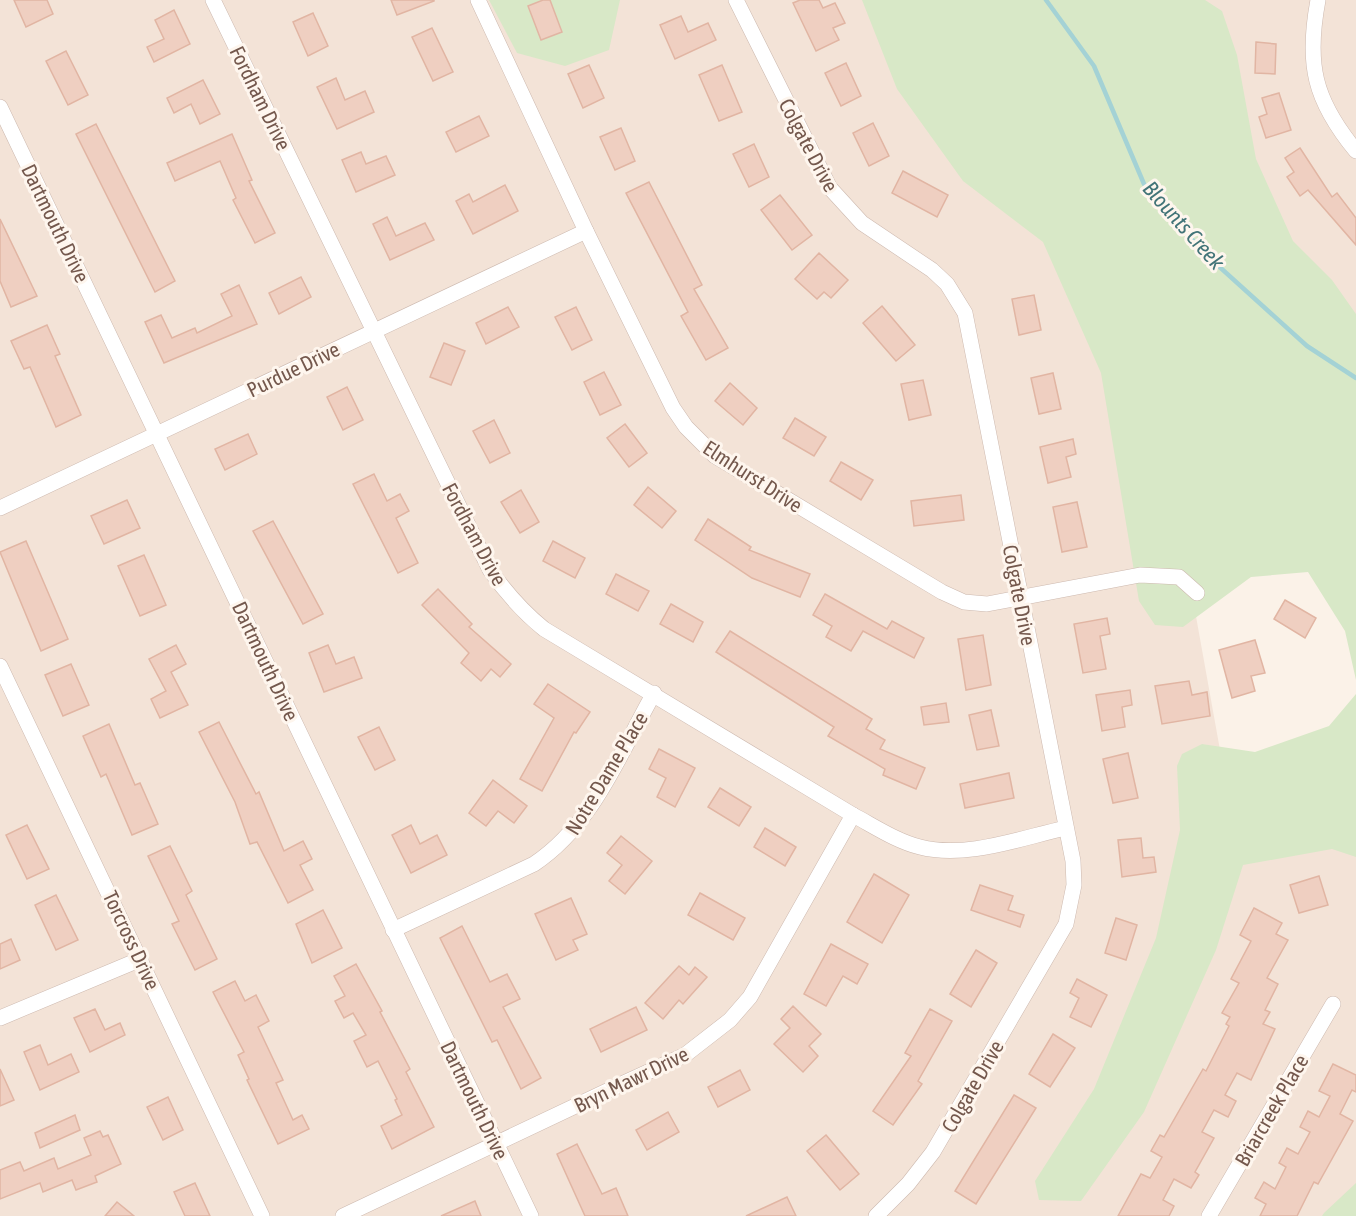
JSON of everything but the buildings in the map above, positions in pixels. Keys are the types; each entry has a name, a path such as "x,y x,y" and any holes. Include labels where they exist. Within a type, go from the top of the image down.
{"street":[{"name":"Fordham Drive","path":"213,0 490,570 523,612 544,629 654,693 853,815 900,840 936,850 970,849 1066,828"},
{"name":"Elmhurst Drive","path":"478,0 586,231 673,408 686,427 715,456 942,592 964,602 977,604 1021,599 1140,575 1179,577 1197,593"},
{"name":"Colgate Drive","path":"736,0 830,188 862,223 932,270 947,284 965,313 1073,861 1074,885 1066,924 933,1152 908,1184 876,1216"},
{"path":"1318,0 1311,45 1318,88 1337,128 1356,151"},
{"name":"Dartmouth Drive","path":"0,107 531,1216"},
{"name":"Purdue Drive","path":"0,508 586,231"},
{"name":"Torcross Drive","path":"0,666 262,1216"},
{"name":"Notre Dame Place","path":"393,930 534,864 554,851 573,832 586,813 654,693"},
{"name":"Bryn Mawr Drive","path":"343,1216 658,1070 692,1050 730,1020 763,977 853,815"},
{"path":"0,1018 141,959"},
{"name":"Briarcreek Place","path":"1209,1216 1332,1004"}],"shaded area":[{"path":"0,0 1030,0 1183,544 1236,839 1356,809 1356,1216 0,1216"},
{"path":"1084,0 1356,0 1356,404"}],"green space":[{"path":"489,0 620,0 609,50 565,66 517,53"},
{"path":"862,0 1205,0 1222,11 1237,55 1256,159 1293,241 1332,280 1356,314 1356,680 1345,631 1308,572 1251,577 1183,627 1155,625 1139,601 1101,373 1043,242 963,181 897,89"},
{"path":"1356,694 1356,857 1332,849 1243,865 1216,950 1144,1112 1081,1201 1039,1200 1035,1181 1094,1089 1156,938 1180,830 1177,766 1182,754 1202,744 1255,752 1329,726"},
{"path":"1356,1183 1356,1216 1322,1216 1324,1213"}],"waterway":[{"name":"Blounts Creek","path":"1046,0 1094,66 1144,184 1203,252 1307,346 1356,378"}]}
